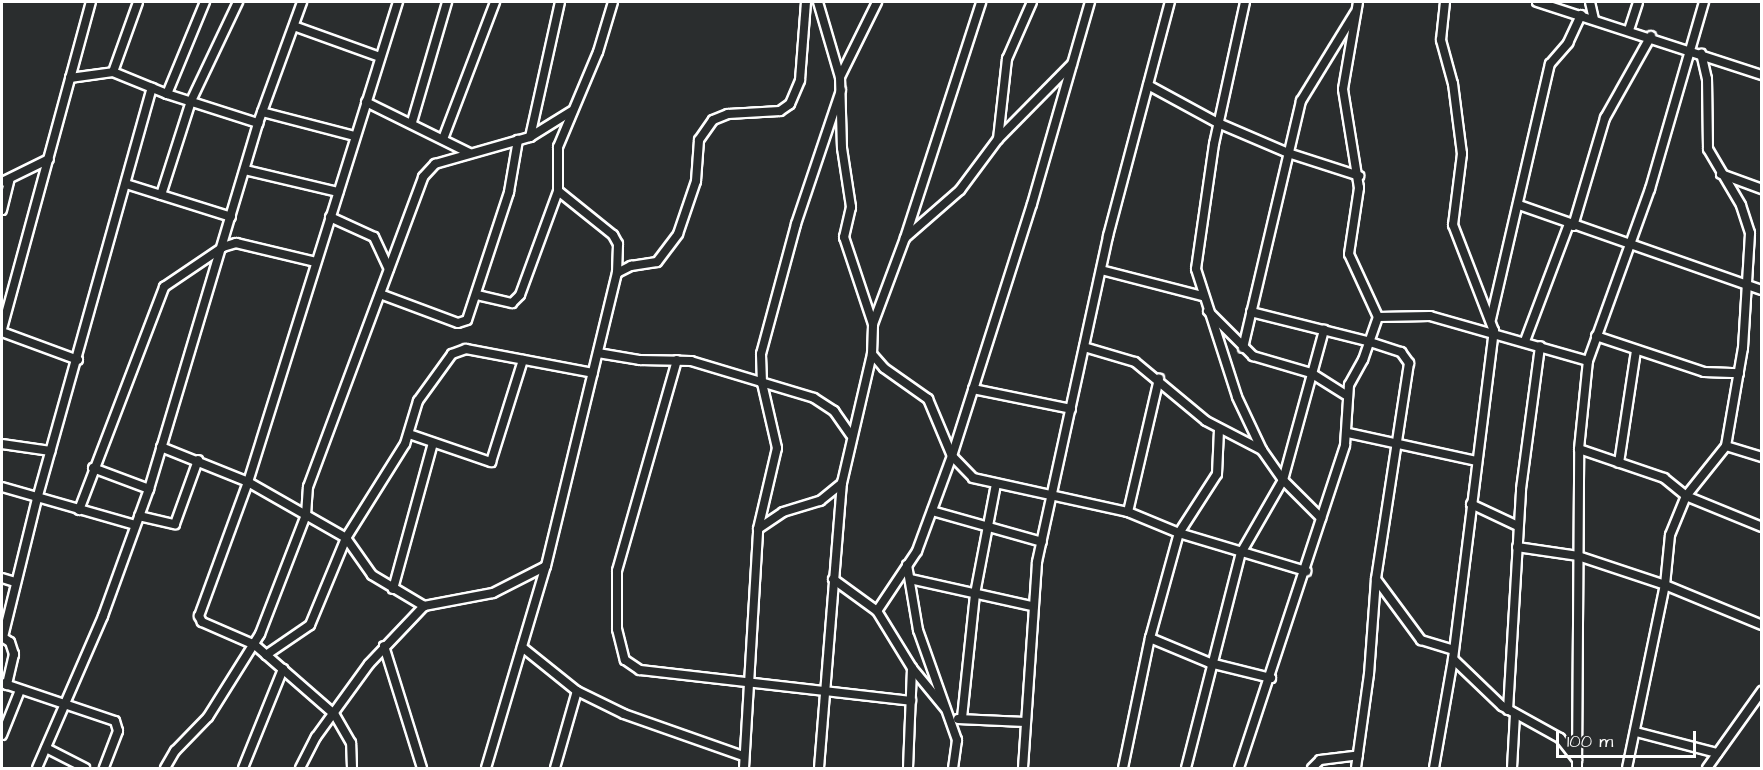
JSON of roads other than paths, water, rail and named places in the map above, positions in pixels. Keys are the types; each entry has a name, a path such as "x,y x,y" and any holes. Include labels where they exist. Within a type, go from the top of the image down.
{"street":[{"path":"78,360 2,331 91,2"},
{"path":"113,72 138,2"},
{"path":"167,94 205,2"},
{"path":"161,195 191,101 238,2"},
{"path":"37,768 64,707 149,489 223,247 258,123 302,2"},
{"path":"352,768 351,743 334,714 255,645 199,620 248,482 398,2"},
{"path":"412,122 447,2"},
{"path":"443,139 495,2"},
{"path":"530,137 560,2"},
{"path":"477,295 517,300 558,190 557,153 572,111 598,52 613,2"},
{"path":"617,273 631,266 657,262 678,234 696,181 699,140 713,120 728,114 780,111 790,104 800,80 806,2"},
{"path":"818,2 840,77 842,148 851,207 844,237 873,324"},
{"path":"840,77 877,2"},
{"path":"819,768 842,483 851,435 872,354 873,324 906,238 981,2"},
{"path":"998,139 1007,58 1032,2"},
{"path":"877,611 907,565 932,511 952,456 1075,61 1090,2"},
{"path":"1024,768 1032,606 1042,542 1101,270 1170,2"},
{"path":"1245,2 1218,123 1196,255 1202,296 1237,397 1262,450 1283,480 1321,518"},
{"path":"1434,768 1453,655 1470,504 1494,331 1453,225 1462,154 1454,84 1441,40 1445,2"},
{"path":"1537,2 1651,36 1761,75"},
{"path":"1590,2 1594,19"},
{"path":"1629,30 1638,2"},
{"path":"1577,764 1579,449 1588,360 1650,189 1688,49 1704,2"},
{"path":"1242,348 1301,101 1358,5"},
{"path":"1239,768 1306,571 1347,433 1346,395 1370,342 1378,317 1349,254 1359,176 1343,89 1344,67 1358,5"},
{"path":"1491,320 1550,64 1568,43 1581,15"},
{"path":"294,26 380,57"},
{"path":"1525,341 1571,225 1605,118 1651,36"},
{"path":"1627,768 1665,585 1670,535 1686,496 1726,446 1739,373 1747,285 1748,219 1708,149 1707,79 1701,54"},
{"path":"906,238 960,190 998,139 1075,61"},
{"path":"70,78 113,72 167,94 258,123"},
{"path":"1148,85 1218,123 1288,153 1359,176"},
{"path":"104,768 119,724 64,707 4,684 14,654 2,637 15,582 152,88"},
{"path":"744,768 746,684 758,529 777,448 762,383 763,343 796,224 841,90"},
{"path":"366,102 412,122 469,153"},
{"path":"165,768 175,751 208,717 255,645 306,515 308,487 389,269 429,169 469,153 530,137 572,111"},
{"path":"262,112 356,136"},
{"path":"380,294 463,324 477,295 509,192 518,140"},
{"path":"2,210 5,181 49,159"},
{"path":"245,170 338,192"},
{"path":"1721,174 1761,189"},
{"path":"126,184 231,217"},
{"path":"486,768 546,566 617,273 618,244 613,235 558,190"},
{"path":"1519,205 1761,290"},
{"path":"330,217 374,237 389,269"},
{"path":"79,510 159,294 223,247 245,244 316,262"},
{"path":"1101,270 1202,296"},
{"path":"1206,309 1242,348 1263,359 1311,373 1346,395"},
{"path":"1251,312 1401,352 1409,363 1376,579 1356,768"},
{"path":"1378,317 1420,314 1494,331 1588,360"},
{"path":"1186,768 1210,663 1241,553 1283,480 1323,330"},
{"path":"1596,336 1704,372 1739,373"},
{"path":"1512,768 1518,526 1540,346"},
{"path":"1084,347 1135,362 1219,429 1262,450"},
{"path":"266,655 310,625 346,538 409,434 418,400 452,354 466,349 593,373"},
{"path":"1619,463 1636,350"},
{"path":"598,353 640,360 677,360 704,364 825,403 851,435"},
{"path":"872,354 884,368 928,399 952,456 973,478 1128,512 1179,533 1306,571"},
{"path":"409,434 491,462 522,360"},
{"path":"677,360 617,571 618,647 625,660 640,670 746,684 825,689 911,701"},
{"path":"1128,512 1159,379"},
{"path":"973,389 1071,409"},
{"path":"1123,768 1150,638 1179,533 1217,474 1219,429"},
{"path":"1347,433 1397,446 1476,461"},
{"path":"393,589 433,443"},
{"path":"2,444 51,451"},
{"path":"1726,446 1761,457"},
{"path":"162,447 248,482 346,538 372,575 424,606"},
{"path":"1579,449 1664,477 1686,496 1761,527"},
{"path":"139,516 175,524 198,460"},
{"path":"93,468 149,489"},
{"path":"758,529 783,512 820,501 842,483"},
{"path":"962,718 975,594 986,526 996,484"},
{"path":"2,487 135,525"},
{"path":"1470,504 1518,526"},
{"path":"932,511 1042,542"},
{"path":"1517,547 1578,556 1665,585 1761,625"},
{"path":"907,565 918,630 957,740 953,768"},
{"path":"300,768 334,714 384,646 424,606 493,593 546,566"},
{"path":"2,578 15,582"},
{"path":"833,579 877,611 912,668 950,715 962,718 1025,722"},
{"path":"909,579 1032,606"},
{"path":"1376,579 1421,640 1453,655 1512,713 1551,730 1577,764"},
{"path":"1150,638 1210,663 1271,678"},
{"path":"384,646 422,768"},
{"path":"522,647 577,691 624,714 743,756"},
{"path":"908,768 912,668"},
{"path":"243,768 283,669"},
{"path":"2,735 20,690"},
{"path":"555,768 577,691"},
{"path":"1707,768 1758,704 1761,691"},
{"path":"1636,732 1717,753"},
{"path":"46,748 85,768"},
{"path":"1312,768 1320,760 1358,754"}]}
